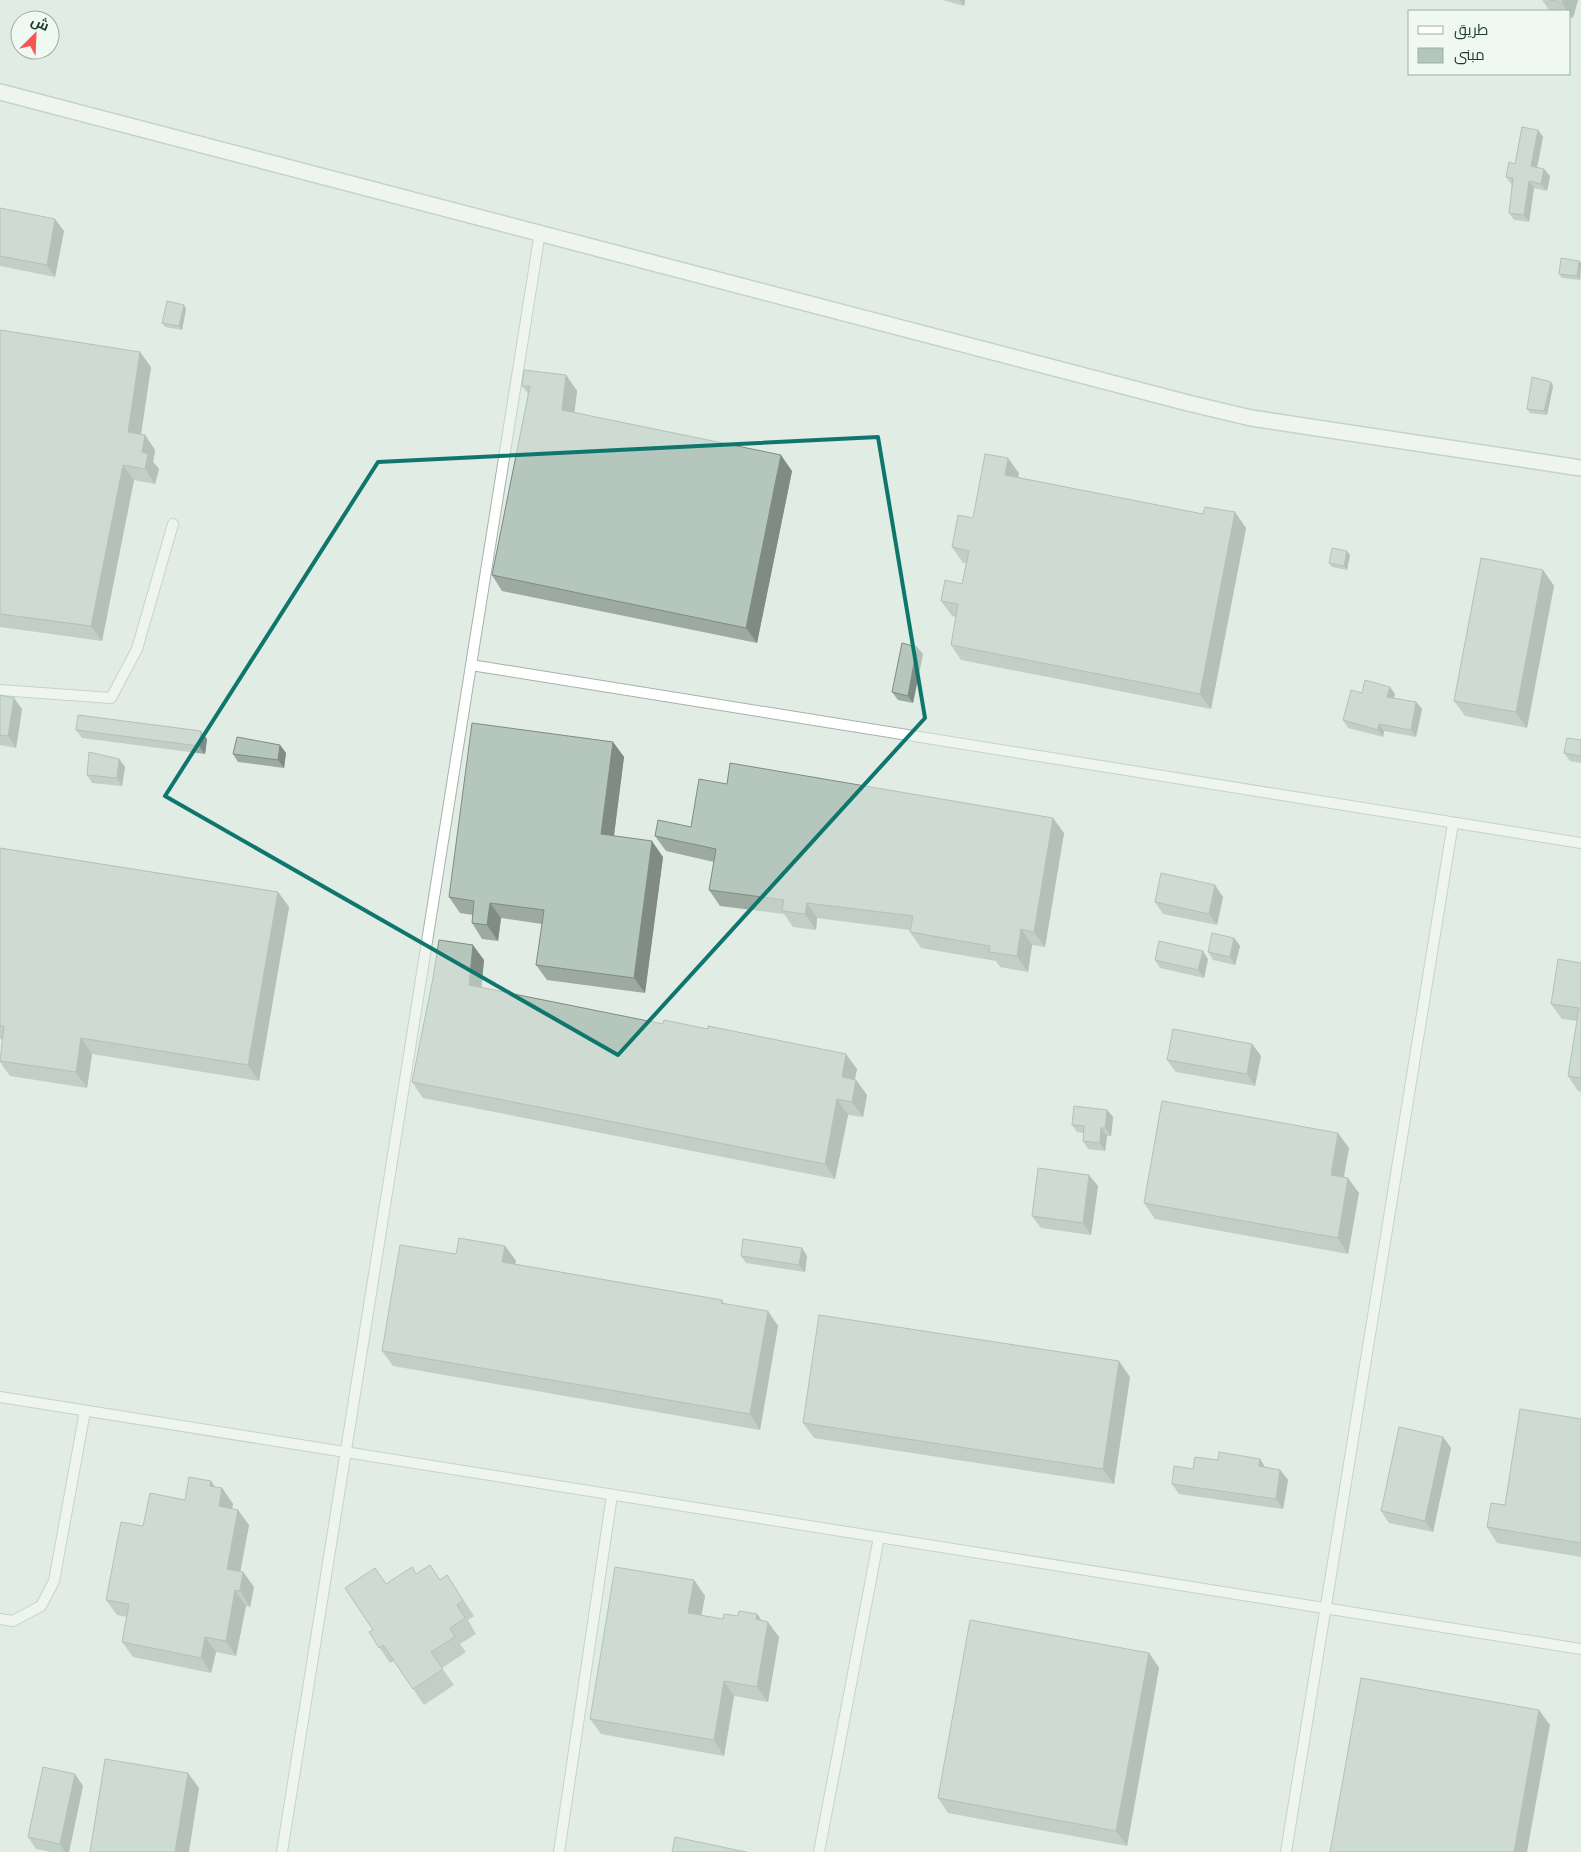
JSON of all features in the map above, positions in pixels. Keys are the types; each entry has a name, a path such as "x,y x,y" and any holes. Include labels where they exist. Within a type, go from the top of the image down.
{"street":[{"path":"0,92 1242,416 1581,468"}],"lane":[{"path":"282,1852 540,232"},
{"path":"0,690 112,698 137,649 173,524"},
{"path":"471,665 1581,843"},
{"path":"1286,1852 1453,822"},
{"path":"0,1397 1581,1649"},
{"path":"0,1619 13,1621 41,1606 54,1581 85,1411"},
{"path":"559,1852 612,1495"},
{"path":"819,1852 879,1537"}],"highlighted area":[{"path":"878,437 925,718 618,1055 165,796 378,462"}],"building":[{"path":"1550,0 1563,0 1562,3"},
{"path":"1522,127 1538,130 1531,166 1544,169 1541,184 1529,181 1524,215 1509,213 1513,178 1506,177 1509,162 1515,164"},
{"path":"0,208 55,219 47,265 0,256"},
{"path":"1561,258 1579,261 1577,276 1559,274"},
{"path":"167,301 184,305 179,326 162,323"},
{"path":"0,330 140,352 128,432 145,435 142,452 148,454 145,469 123,465 91,626 0,614"},
{"path":"524,370 566,375 562,410 781,455 746,628 492,575 530,386 522,386"},
{"path":"1532,377 1551,382 1544,411 1527,409"},
{"path":"985,454 1008,458 1005,475 1203,514 1205,507 1235,512 1200,694 951,645 958,604 941,601 945,580 962,584 969,551 952,547 958,515 973,518"},
{"path":"1332,548 1347,551 1344,566 1329,563"},
{"path":"1481,558 1543,570 1516,712 1454,701"},
{"path":"902,643 917,647 908,696 892,692"},
{"path":"1365,680 1390,687 1387,697 1416,702 1411,730 1379,724 1378,730 1343,720 1351,690 1362,693"},
{"path":"0,695 14,698 8,736 0,735"},
{"path":"78,715 201,731 199,746 76,730"},
{"path":"472,723 613,742 601,834 652,841 634,978 536,965 544,910 490,903 487,925 472,923 474,901 449,897"},
{"path":"237,737 280,745 278,760 233,754"},
{"path":"1567,738 1581,740 1581,756 1564,753"},
{"path":"89,752 119,759 117,778 87,775"},
{"path":"730,763 1053,818 1034,932 1021,929 1017,956 989,952 990,946 910,932 913,916 807,903 805,914 782,911 784,900 709,890 716,849 655,836 658,820 691,827 699,779 727,784"},
{"path":"0,848 278,892 248,1065 81,1038 76,1072 0,1061 4,1026 0,1026"},
{"path":"1161,873 1215,885 1209,914 1155,902"},
{"path":"1212,933 1234,938 1230,957 1208,952"},
{"path":"439,940 473,945 469,985 663,1024 664,1020 708,1029 708,1026 846,1054 842,1077 856,1080 852,1102 837,1099 825,1164 412,1082"},
{"path":"1159,941 1203,951 1198,970 1155,960"},
{"path":"1558,959 1581,963 1581,1078 1568,1076 1579,1008 1551,1004"},
{"path":"1173,1029 1252,1044 1247,1074 1167,1060"},
{"path":"1162,1101 1338,1133 1331,1175 1348,1178 1338,1238 1144,1203"},
{"path":"1074,1106 1107,1110 1105,1128 1101,1128 1100,1143 1083,1141 1084,1126 1072,1125"},
{"path":"1038,1168 1089,1175 1083,1223 1032,1216"},
{"path":"459,1238 505,1246 502,1262 722,1300 721,1303 768,1311 750,1414 382,1351 400,1245 456,1254"},
{"path":"743,1239 802,1248 799,1265 741,1256"},
{"path":"819,1315 1119,1361 1103,1469 803,1423"},
{"path":"1520,1409 1581,1419 1581,1543 1487,1527 1491,1503 1505,1505"},
{"path":"1399,1427 1443,1437 1425,1521 1381,1511"},
{"path":"1219,1452 1260,1459 1259,1466 1280,1470 1276,1499 1172,1484 1174,1466 1193,1469 1195,1457 1218,1460"},
{"path":"189,1477 211,1481 210,1486 222,1488 219,1506 238,1510 227,1569 243,1572 240,1591 235,1590 226,1641 205,1637 201,1658 122,1642 129,1604 106,1600 121,1522 143,1526 150,1493 185,1500"},
{"path":"430,1565 440,1580 447,1575 463,1600 457,1605 465,1618 450,1628 455,1637 431,1652 443,1669 413,1689 383,1645 379,1648 369,1632 373,1630 345,1588 375,1568 386,1584 412,1567 416,1574"},
{"path":"615,1567 694,1580 688,1613 723,1619 724,1614 738,1616 739,1611 757,1614 756,1619 768,1622 757,1687 724,1681 714,1740 590,1719"},
{"path":"970,1620 1149,1653 1116,1831 938,1798"},
{"path":"1361,1678 1539,1710 1514,1852 1330,1852"},
{"path":"105,1759 188,1773 175,1852 90,1852"},
{"path":"43,1767 75,1774 60,1844 28,1837"},
{"path":"675,1837 746,1852 672,1852"}]}
